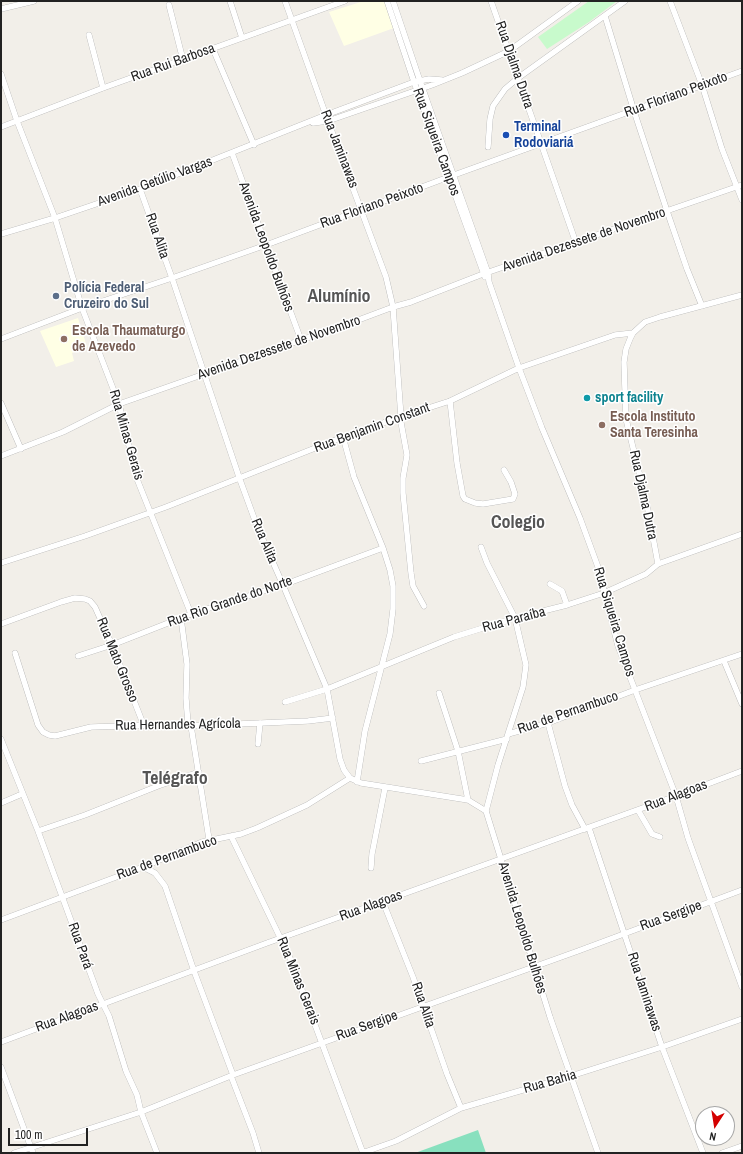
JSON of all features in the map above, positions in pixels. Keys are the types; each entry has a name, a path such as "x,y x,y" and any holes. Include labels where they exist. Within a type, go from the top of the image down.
{"street":[{"path":"1,9 34,1"},
{"path":"230,1 242,38"},
{"name":"Rua Jaminawas","path":"285,1 386,277 393,307 400,417 408,455 403,478 402,493 413,586 424,606"},
{"name":"Rua Rui Barbosa","path":"1,127 103,88 292,20 334,3 345,1"},
{"name":"Rua Siqueira Campos","path":"387,1 452,176 519,368 544,435 580,518 598,567 618,646 676,796 688,838 742,987"},
{"name":"Rua Siqueira Campos","path":"393,1 417,81"},
{"name":"Rua Djalma Dutra","path":"491,1 576,243"},
{"name":"Avenida Getúlio Vargas","path":"1,234 55,218 140,189 307,123 373,105 462,73 509,51 578,1"},
{"path":"488,146 490,119 493,106 500,95 518,78 625,1"},
{"path":"670,1 702,85 722,149 739,185 742,200"},
{"path":"169,5 184,60"},
{"path":"605,16 634,111 702,306"},
{"path":"89,35 103,88"},
{"path":"213,49 254,144"},
{"name":"Rua Floriano Peixoto","path":"1,340 82,308 266,245 742,71"},
{"name":"Rua Minas Gerais","path":"1,74 17,121 55,218 82,308 119,404 137,479 191,614"},
{"name":"Avenida Getúlio Vargas","path":"327,118 371,98 417,81 429,79 442,80"},
{"path":"371,98 373,105"},
{"name":"Avenida Leopoldo Bulhões","path":"232,153 301,340"},
{"name":"Avenida Dezessete de Novembro","path":"1,456 63,432 119,404 393,307 411,302 486,273 668,211 739,185"},
{"name":"Rua Alita","path":"140,189 257,526 327,689 340,759 344,770 350,778"},
{"path":"633,333 645,322 742,295"},
{"name":"Rua Djalma Dutra","path":"633,333 626,349 624,362 626,419 647,506 658,564"},
{"name":"Rua Benjamin Constant","path":"1,563 56,546 151,512 343,437 450,401 519,368 615,335 633,333"},
{"path":"450,401 457,463 463,496 465,499 483,504 513,499 515,494 511,482 504,470"},
{"path":"1,404 21,449"},
{"path":"343,437 357,484 383,548 393,586 390,634 365,731 357,782"},
{"name":"Rua Paraíba","path":"285,702 327,689 454,637 515,618 567,606 604,593 646,574 658,564 742,534"},
{"path":"350,778 357,782 385,788 468,800 486,811 526,672 525,657 515,618 487,563 481,547"},
{"name":"Rua Rio Grande do Norte","path":"78,656 112,645 191,614 283,585 383,548"},
{"path":"550,584 562,591 567,606"},
{"name":"Rua Mato Grosso","path":"1,624 75,598 85,598 90,601 95,608 112,645 144,726"},
{"path":"181,618 187,664 186,698 209,840"},
{"name":"Rua Hernandes Agrícola","path":"15,653 36,717 43,732 49,735 55,736 91,727 260,723 308,721 333,718"},
{"name":"Rua de Pernambuco","path":"421,761 507,737 635,690 742,654"},
{"path":"724,661 742,704"},
{"path":"439,693 458,751 468,800"},
{"path":"258,744 260,723"},
{"name":"Rua Jaminawas","path":"548,723 565,786 572,805 587,829 662,1047 703,1153"},
{"name":"Rua Pará","path":"1,738 38,831 102,1004 109,1016 126,1071 137,1095 141,1112 157,1153"},
{"name":"Rua Alagoas","path":"1,1042 282,938 587,829 742,771"},
{"path":"38,831 199,772"},
{"name":"Rua de Pernambuco","path":"1,920 143,867 209,840 241,834 307,805 350,778"},
{"path":"371,868 372,854 385,788"},
{"path":"1,803 22,794"},
{"path":"638,810 652,834 660,837"},
{"name":"Avenida Leopoldo Bulhões","path":"486,811 560,1048 598,1153"},
{"name":"Rua Minas Gerais","path":"231,836 282,938 363,1153"},
{"path":"143,867 154,873 164,886 259,1153"},
{"name":"Rua Sergipe","path":"14,1153 32,1150 141,1112 232,1075 742,890"},
{"name":"Rua Alita","path":"383,902 413,977 447,1074 461,1108"},
{"name":"Rua Bahia","path":"363,1153 396,1141 461,1108 571,1076 662,1047 742,1019"},
{"path":"1,1067 32,1150"},
{"path":"722,1153 742,1146"}],"shaded area":[{"path":"364,1 385,1 394,28 344,46 329,12"},
{"name":"Escola Thaumaturgo de Azevedo","path":"78,318 87,347 72,353 74,361 56,367 40,331"}],"green space":[{"path":"589,1 617,1 589,22 547,49 538,37"},
{"path":"478,1130 486,1153 415,1153"}],"place":[{"name":"Terminal Rodoviariá","path":"506,135"},
{"name":"Polícia Federal Cruzeiro do Sul","path":"56,296"},
{"name":"Escola Thaumaturgo de Azevedo","path":"64,339"},
{"name":"sport facility","path":"587,398"},
{"name":"Escola Instituto Santa Teresinha","path":"602,425"}],"district":[{"name":"Alumínio","path":"339,297"},
{"name":"Colegio","path":"518,523"},
{"name":"Telégrafo","path":"175,779"}]}
